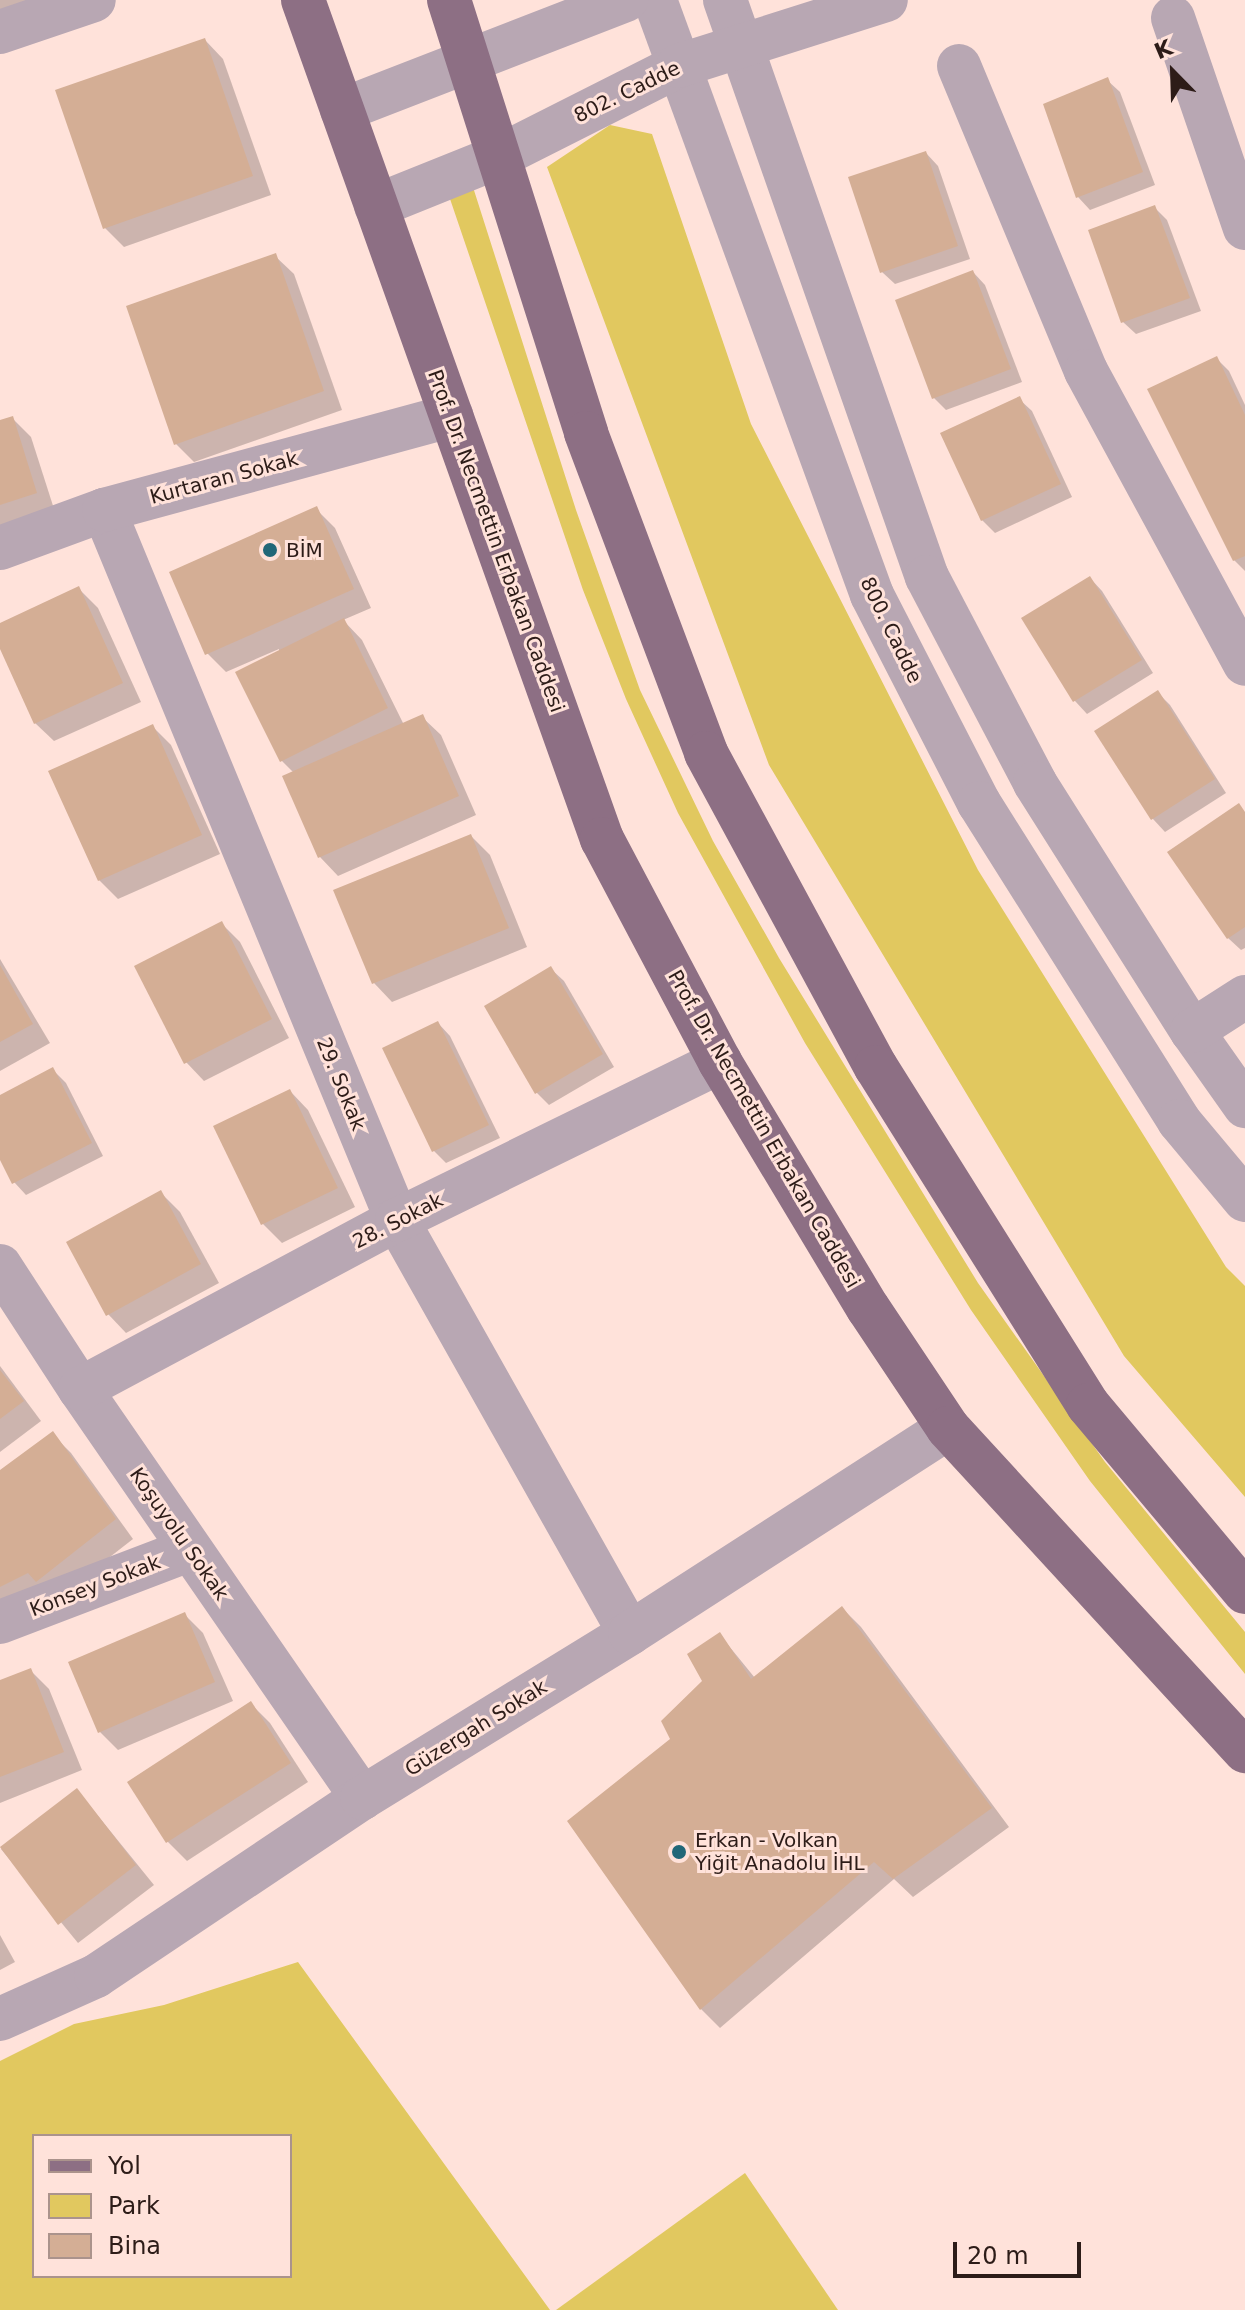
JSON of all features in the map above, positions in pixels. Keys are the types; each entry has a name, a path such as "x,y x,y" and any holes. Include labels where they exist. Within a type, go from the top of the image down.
{"main road":[{"name":"Prof. Dr. Necmettin Erbakan Caddesi","path":"303,0 602,839 720,1062 868,1308 948,1428 1245,1751"},
{"path":"449,0 586,433 706,753 876,1067 1088,1405 1245,1592"}],"street":[{"path":"0,32 94,0"},
{"path":"342,110 626,0"},
{"name":"800. Cadde","path":"655,0 879,609 979,803 1179,1121 1245,1200"},
{"path":"725,0 927,577 1035,783 1192,1031 1245,1106"},
{"name":"802. Cadde","path":"376,206 498,157 678,66 886,0"},
{"path":"1173,18 1245,228"},
{"path":"959,66 1086,371 1245,664"},
{"name":"Kurtaran Sokak","path":"0,548 104,510 451,416"},
{"name":"29. Sokak","path":"104,510 397,1220 630,1633"},
{"path":"1192,1031 1245,997"},
{"name":"28. Sokak","path":"80,1389 397,1220 720,1062"},
{"name":"Koşuyolu Sokak","path":"0,1266 189,1550 362,1798"},
{"name":"Güzergah Sokak","path":"0,2019 96,1976 362,1798 630,1633 948,1428"},
{"name":"Konsey Sokak","path":"0,1622 189,1550"}],"green space":[{"path":"610,125 652,134 751,424 978,870 1226,1267 1245,1286 1245,1497 1124,1356 769,765 547,167"},
{"path":"472,184 576,510 640,690 713,841 779,958 978,1283 1105,1462 1245,1632 1245,1674 1090,1481 971,1310 805,1043 678,813 626,699 583,590 448,193"},
{"path":"298,1962 550,2310 0,2310 0,2061 74,2024 164,2005"},
{"path":"745,2173 838,2310 556,2310"}],"building":[{"path":"205,38 253,176 103,229 55,90"},
{"path":"1108,77 1143,172 1076,198 1043,104"},
{"path":"926,151 958,246 880,273 848,177"},
{"path":"1155,205 1190,298 1121,323 1088,230"},
{"path":"276,253 324,391 174,445 126,306"},
{"path":"973,270 1011,369 932,399 895,300"},
{"path":"1217,356 1245,415 1245,556 1233,561 1147,389"},
{"path":"1020,396 1061,484 981,521 940,433"},
{"path":"13,416 37,493 0,505 0,420"},
{"path":"317,506 354,589 205,655 169,572"},
{"path":"1090,576 1142,660 1073,702 1021,618"},
{"path":"79,586 123,683 34,724 0,649 0,623"},
{"path":"344,618 388,708 280,762 235,672"},
{"path":"1158,690 1215,779 1151,820 1094,731"},
{"path":"423,714 459,796 318,858 282,776"},
{"path":"153,724 202,835 98,881 48,771"},
{"path":"1239,803 1245,812 1245,927 1227,939 1167,852"},
{"path":"471,834 509,928 372,984 333,890"},
{"path":"222,921 272,1019 184,1064 134,966"},
{"path":"0,965 33,1024 0,1042"},
{"path":"551,966 603,1054 535,1094 484,1006"},
{"path":"438,1021 489,1125 432,1152 382,1048"},
{"path":"53,1067 92,1143 12,1184 0,1160 0,1095"},
{"path":"290,1089 338,1188 261,1225 213,1126"},
{"path":"161,1190 201,1264 106,1316 66,1242"},
{"path":"0,1370 24,1401 0,1419"},
{"path":"53,1431 116,1519 36,1582 28,1573 0,1587 0,1470"},
{"path":"842,1606 992,1808 893,1879 874,1862 700,2010 567,1821 670,1739 661,1721 702,1681 687,1654 720,1632 751,1679"},
{"path":"185,1612 215,1682 98,1733 68,1662"},
{"path":"31,1668 64,1752 0,1777 0,1680"},
{"path":"251,1701 291,1763 166,1843 127,1782"},
{"path":"77,1788 136,1865 58,1925 0,1847"}],"place":[{"name":"BİM","path":"270,550"},
{"name":"Erkan - Volkan Yiğit Anadolu İHL","path":"679,1852"}]}
